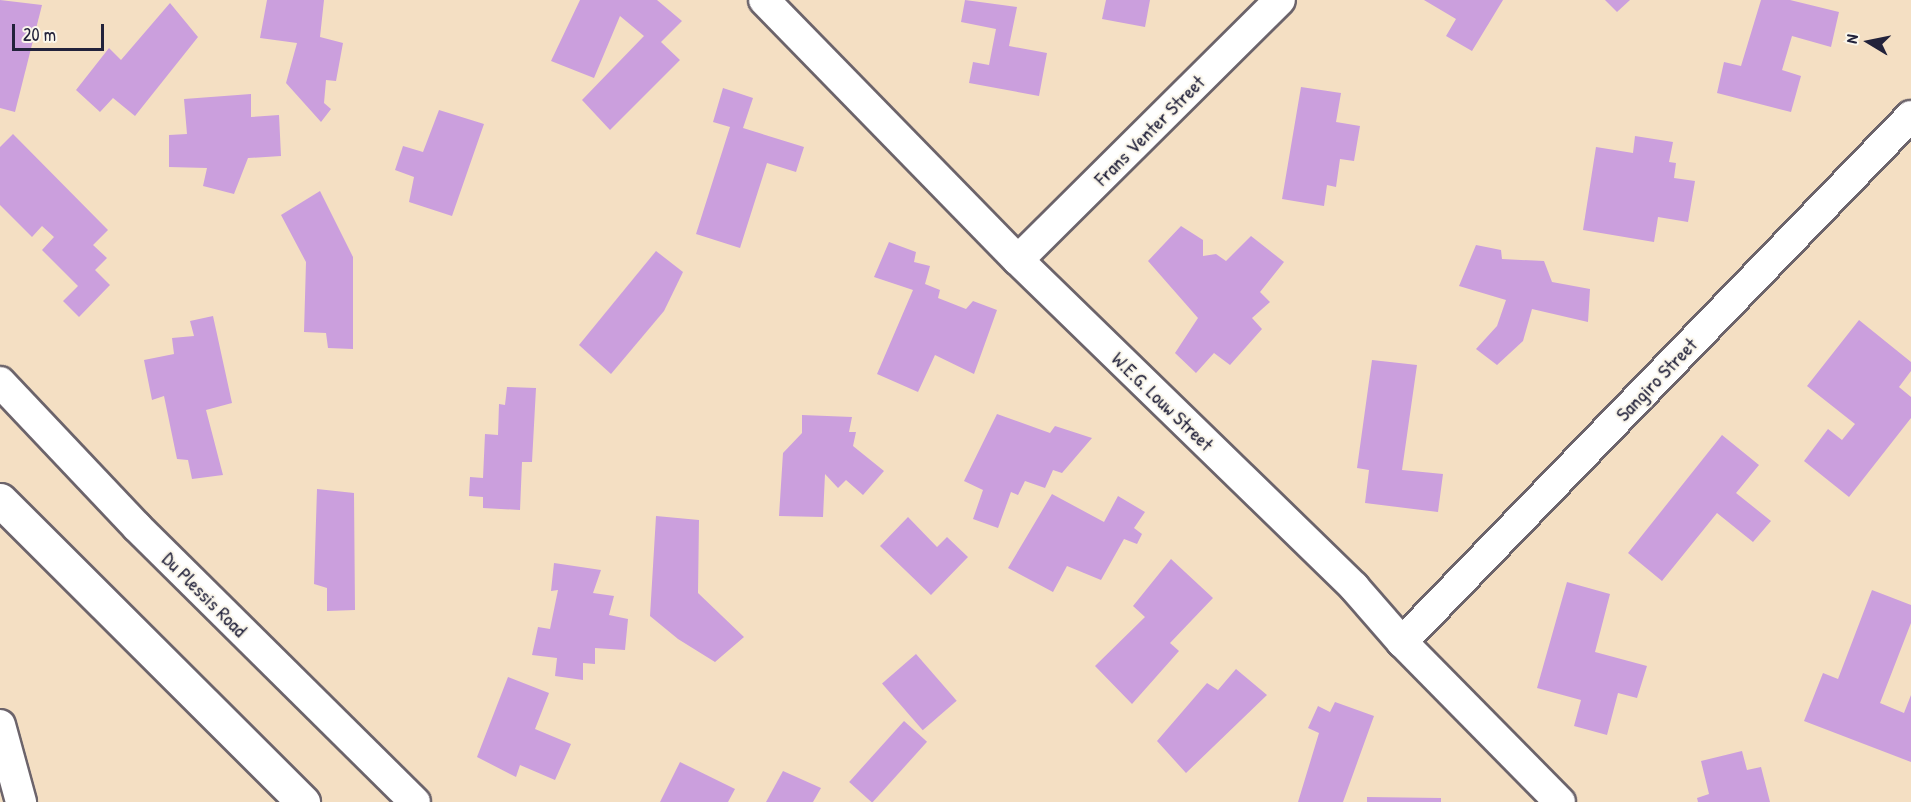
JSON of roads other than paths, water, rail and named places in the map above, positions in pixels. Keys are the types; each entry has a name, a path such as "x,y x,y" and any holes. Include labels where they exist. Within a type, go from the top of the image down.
{"street":[{"name":"W.E.G. Louw Street","path":"764,0 1018,260 1354,587 1402,642 1560,802"},
{"name":"Frans Venter Street","path":"1018,260 1280,0"},
{"name":"Sangiro Street","path":"1402,642 1911,116"},
{"name":"Du Plessis Road","path":"0,382 137,527 415,802"},
{"path":"0,500 303,802"},
{"path":"0,725 21,802"}]}
